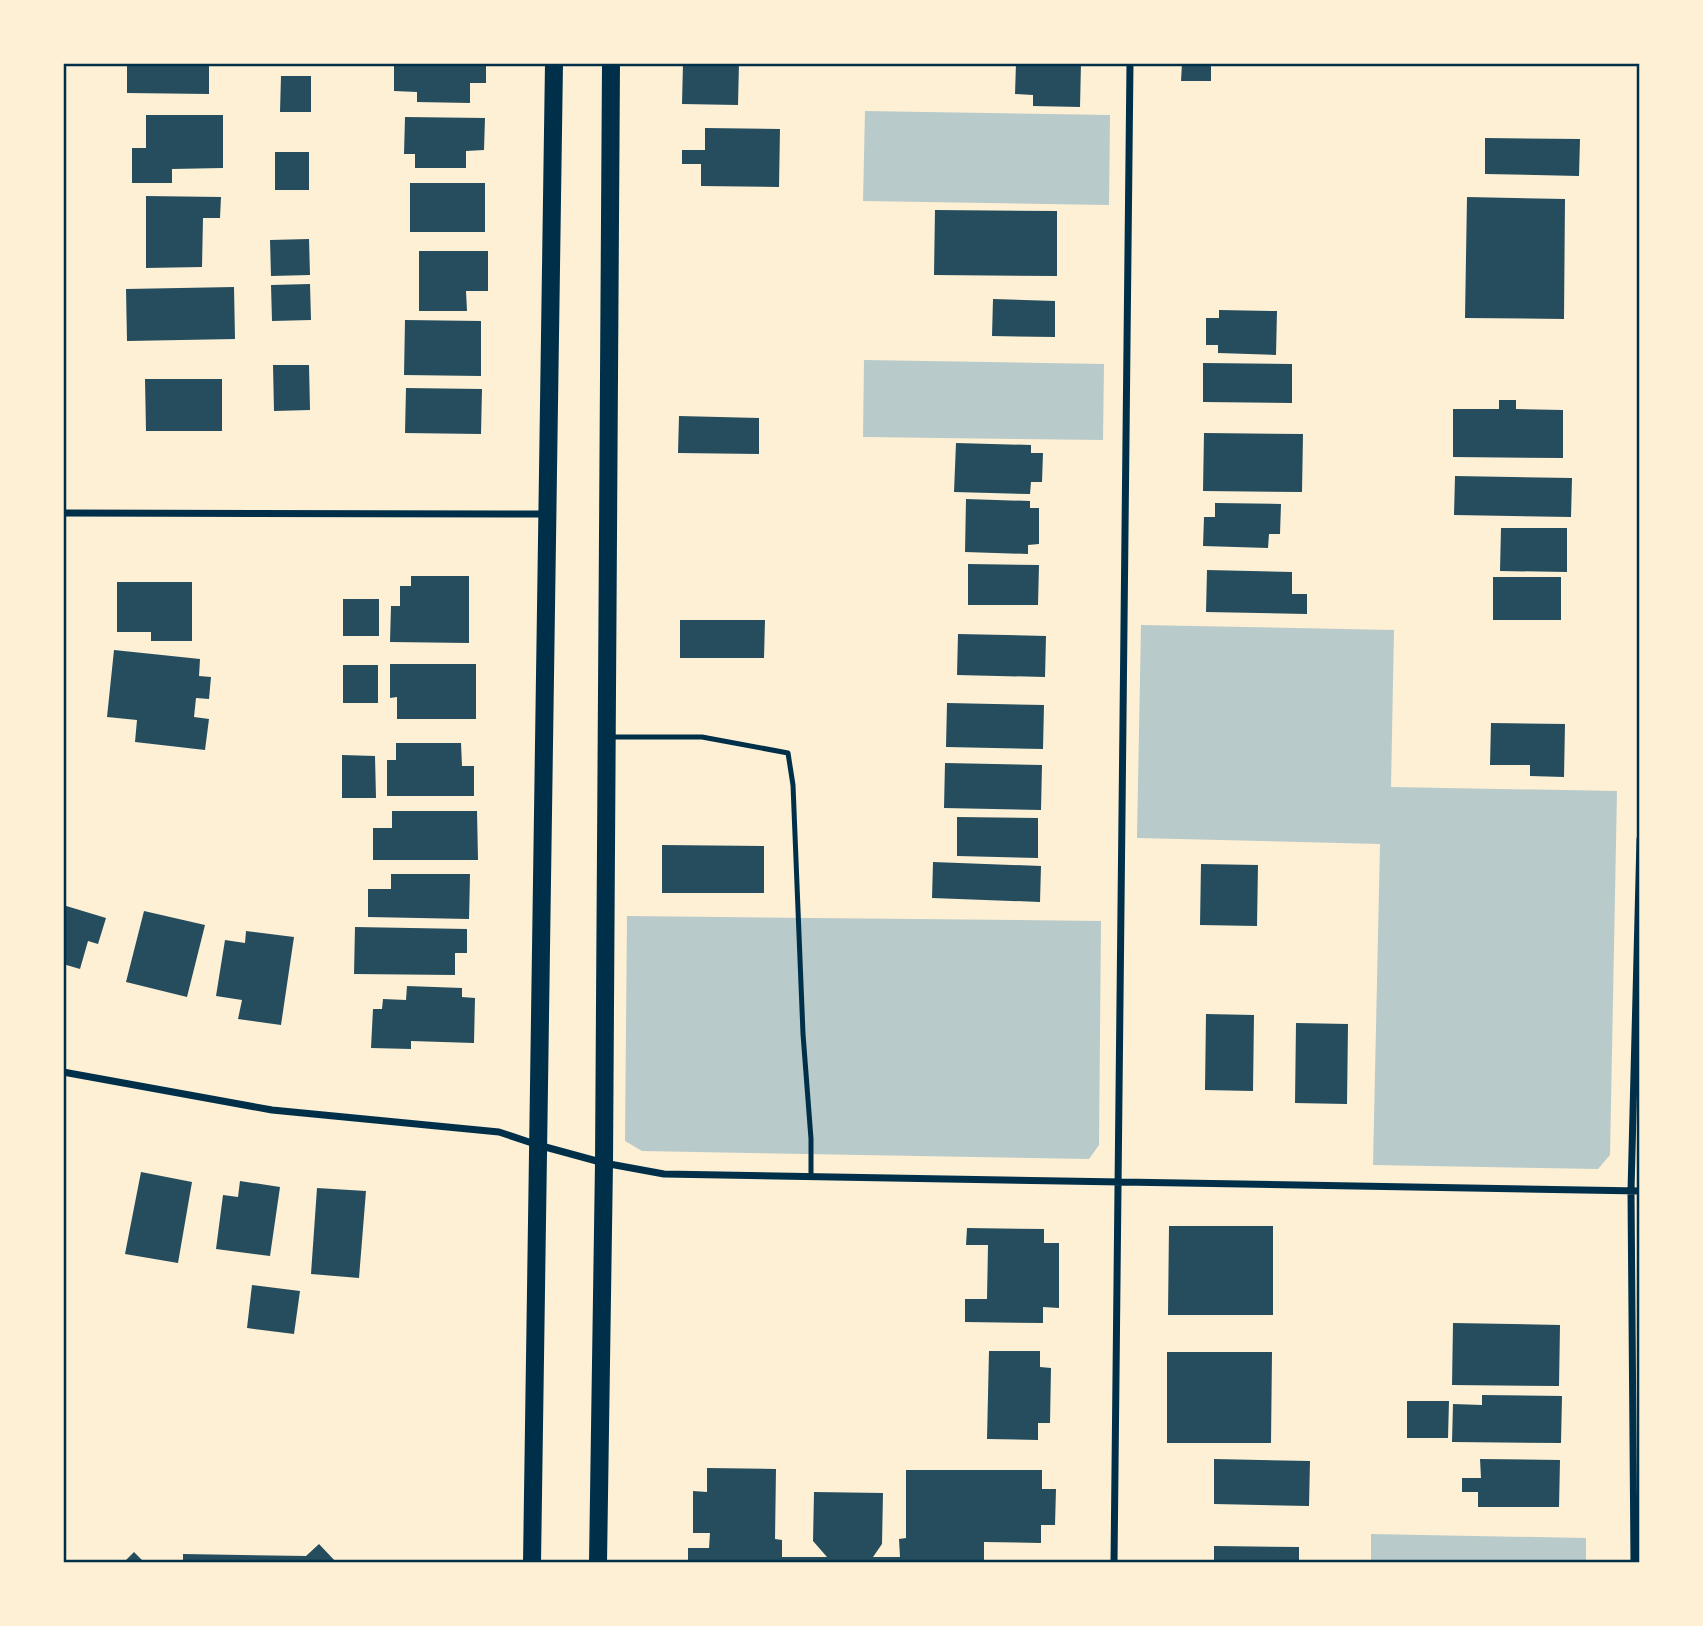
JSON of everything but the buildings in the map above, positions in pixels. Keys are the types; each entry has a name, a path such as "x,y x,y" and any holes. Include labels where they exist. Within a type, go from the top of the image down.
{"main road":[{"path":"532,1563 554,63"},
{"path":"598,1563 604,1163 611,63"}],"street":[{"path":"1114,1563 1130,63"},
{"path":"63,513 548,514"},
{"path":"1634,1563 1637,1485 1631,1191 1640,839"},
{"path":"63,1072 272,1110 499,1132 604,1163 664,1174 1640,1191"}],"lane":[{"path":"607,737 702,737 788,753 793,785 811,1177"}],"shaded area":[{"path":"865,111 1110,115 1109,205 863,201"},
{"path":"864,360 1104,364 1103,440 863,437"},
{"path":"1141,625 1394,630 1391,787 1617,791 1610,1155 1598,1169 1373,1165 1380,844 1137,838"},
{"path":"627,916 1101,921 1099,1145 1089,1159 642,1151 625,1141"},
{"path":"1371,1534 1586,1538 1586,1563 1371,1563"}]}
